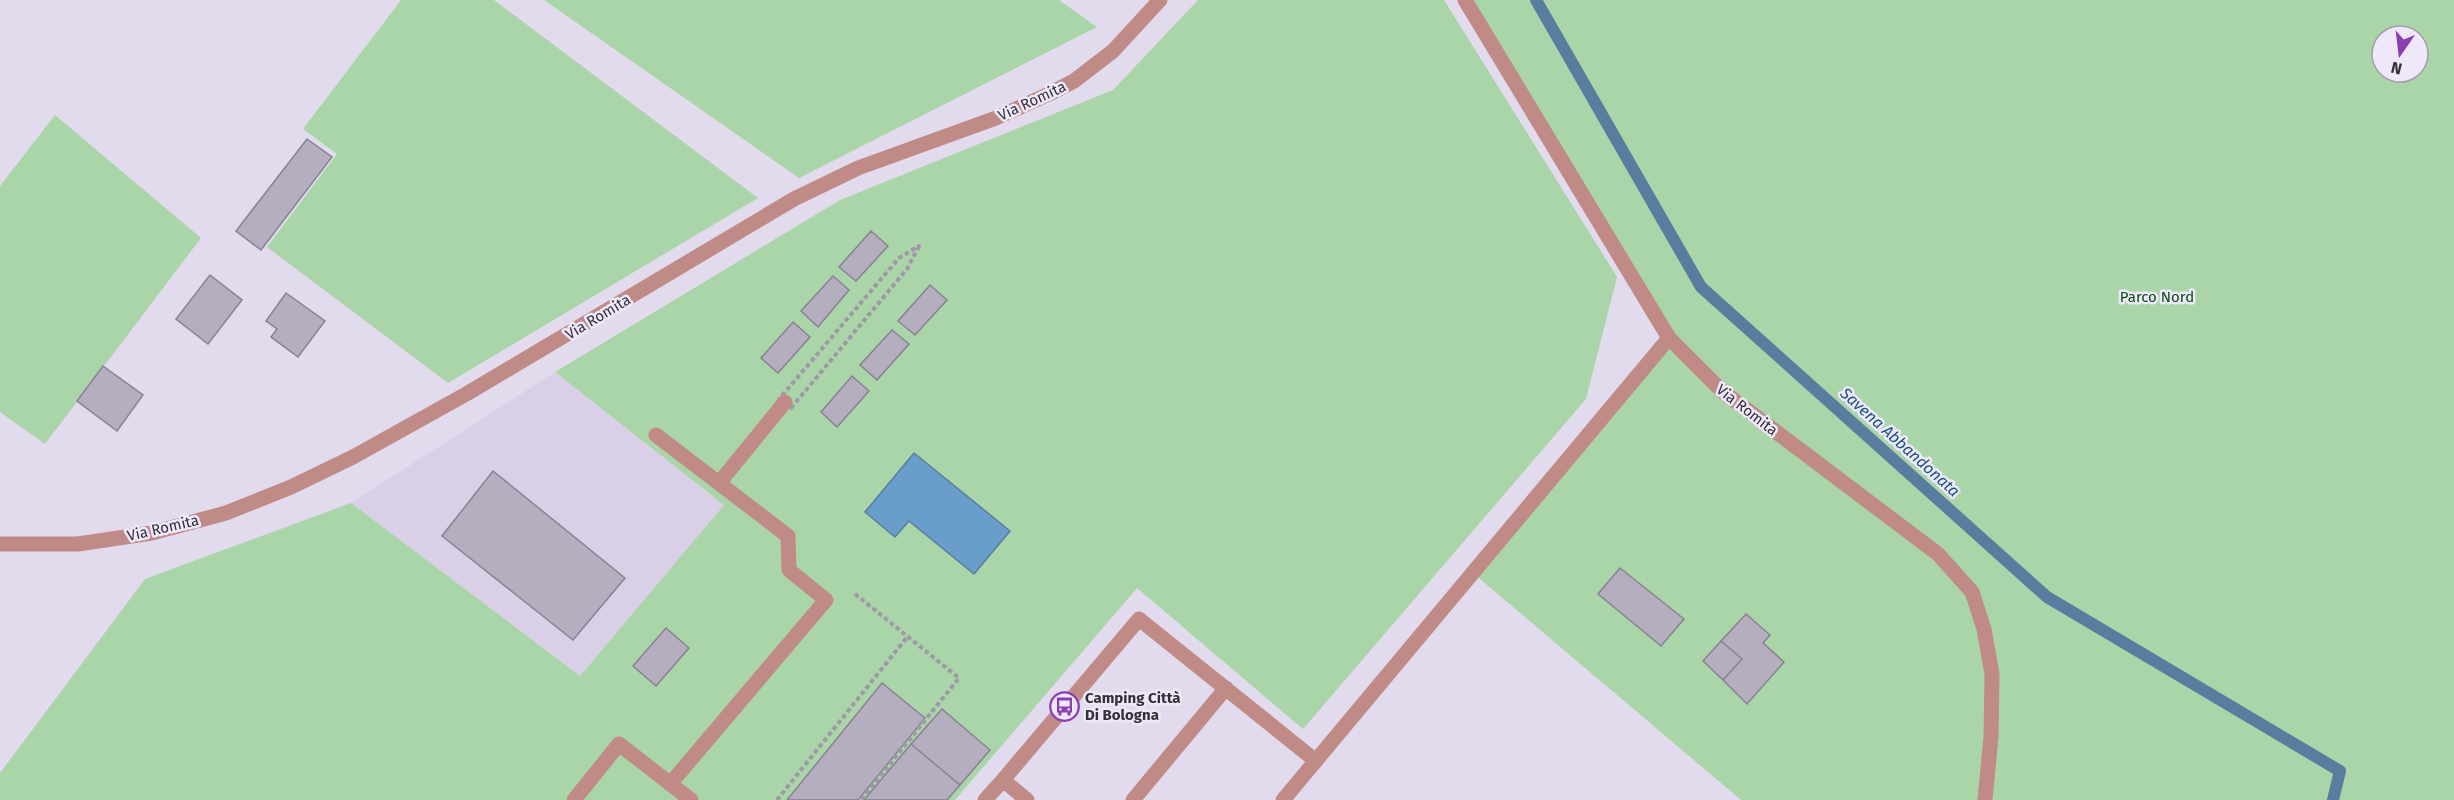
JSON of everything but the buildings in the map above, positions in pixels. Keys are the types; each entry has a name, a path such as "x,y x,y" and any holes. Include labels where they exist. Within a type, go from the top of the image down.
{"street":[{"name":"Via Romita","path":"0,544 78,544 152,533 226,513 291,487 352,457 468,393 794,199 858,168 996,118 1059,89 1113,51 1160,0"},
{"name":"Via Romita","path":"1465,0 1669,338 1722,392 1938,554 1972,592 1984,628 1992,674 1991,737 1985,800"},
{"path":"1283,800 1669,338"},
{"path":"719,483 785,402"},
{"path":"656,435 788,536 789,570 826,600 670,784"},
{"path":"985,800 1139,619 1317,761"},
{"path":"1133,800 1226,688"},
{"path":"574,800 619,744 691,800"},
{"path":"1003,780 1027,800"}],"path":[{"path":"919,246 907,269 791,408 785,402 780,398 891,267 899,258 919,246"},
{"path":"826,600 841,582 959,678 861,800"},
{"path":"777,800 908,636"}],"shaded area":[{"path":"555,372 724,505 580,676 351,503"}],"green space":[{"path":"401,0 494,0 758,198 448,383 267,247 337,154 303,129"},
{"path":"544,0 1059,0 1097,27 799,178"},
{"path":"1198,0 1444,0 1617,277 1586,399 1303,729 1137,588 955,800 0,800 0,773 145,579 351,503 580,676 724,505 555,372 840,200 1113,90"},
{"name":"Parco Nord","path":"1465,0 2454,0 2454,800 1741,800 1473,573 1669,338"},
{"path":"55,115 201,238 45,444 0,412 0,186"}],"water":[{"path":"914,453 1010,531 974,574 909,521 895,537 865,512"}],"waterway":[{"name":"Savena Abbandonata","path":"1536,0 1701,287 2047,597 2340,771 2333,800"}],"place":[{"name":"Camping Città Di Bologna","path":"1064,707"}]}
